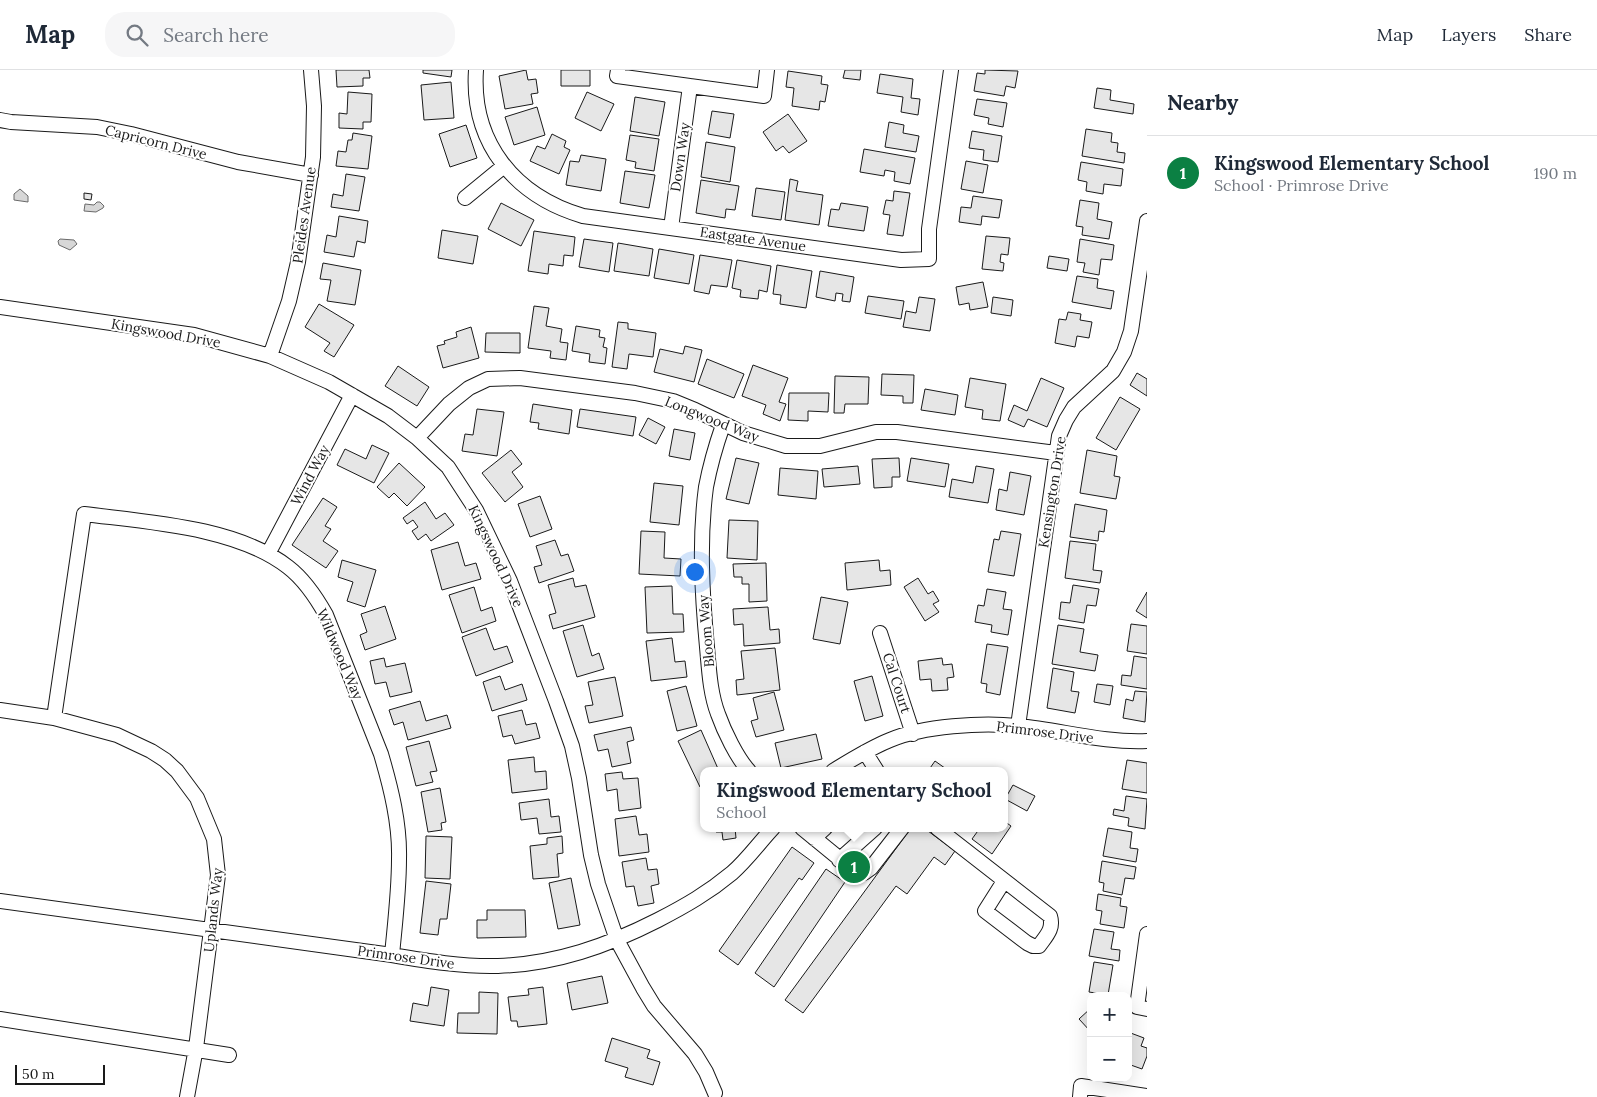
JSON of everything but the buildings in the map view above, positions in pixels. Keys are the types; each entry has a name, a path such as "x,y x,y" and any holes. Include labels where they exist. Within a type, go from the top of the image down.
{"street":[{"name":"Pleides Avenue","path":"270,356 289,301 298,262 311,175 314,132 311,70"},
{"name":"Eastgate Avenue","path":"476,70 476,96 480,115 489,142 504,166 531,192 565,210 583,216 901,260 929,259 929,229 951,70"},
{"path":"618,70 617,76 764,96 767,70"},
{"name":"Down Way","path":"671,228 690,86"},
{"name":"Capricorn Drive","path":"0,120 97,127 238,162 311,175"},
{"path":"466,198 504,166"},
{"name":"Kensington Drive","path":"1018,726 1056,453 1060,436 1074,407 1113,371 1124,352 1131,331 1147,221"},
{"name":"Kingswood Drive","path":"0,307 194,335 270,356 330,382 388,416 417,438 448,468 476,510 510,581 556,701 572,746 593,864 606,912 643,988 654,1006 695,1054 706,1072 715,1093"},
{"name":"Longwood Way","path":"417,438 449,404 469,388 488,379 520,378 635,393 673,401 749,436 786,446 820,446 876,432 897,432 1056,453"},
{"name":"Wind Way","path":"268,554 352,395"},
{"name":"Bloom Way","path":"723,425 713,454 706,487 702,528 703,595 711,683 718,714 729,738 747,767"},
{"name":"Wildwood Way","path":"54,718 84,514 161,524 202,532 242,543 268,554 288,567 301,578 313,593 326,615 381,754 388,777 395,811 399,858 398,893 392,955"},
{"name":"Cal Court","path":"880,633 913,734"},
{"name":"Uplands Way","path":"0,710 54,718 117,735 151,751 177,771 188,784 205,816 214,839 218,876 196,1048 187,1097"},
{"name":"Primrose Drive","path":"840,767 891,739 933,729 963,726 1018,726 1098,739 1147,741"},
{"path":"865,752 874,767"},
{"name":"Primrose Drive","path":"0,901 424,961 497,966 556,958 618,940 694,902 733,872 769,832"},
{"path":"807,832 857,873 864,873 871,868 899,832"},
{"path":"814,838 821,832"},
{"path":"840,860 870,832"},
{"path":"942,832 1050,916 1052,923 1050,930 1039,946 1027,944 985,911 1004,881"},
{"path":"1147,934 1137,1007 1147,1009"},
{"path":"0,1019 229,1054"},
{"path":"1080,1097 1081,1086 1147,1096"}],"shaded area":[{"path":"20,189 28,196 28,202 14,200 14,194"},
{"path":"97,202 104,206 103,208 96,212 84,211 85,204 94,205"},
{"path":"60,239 74,240 77,244 70,250 59,245 58,241"}],"place":[{"name":"Kingswood Elementary School","path":"854,867"}]}
